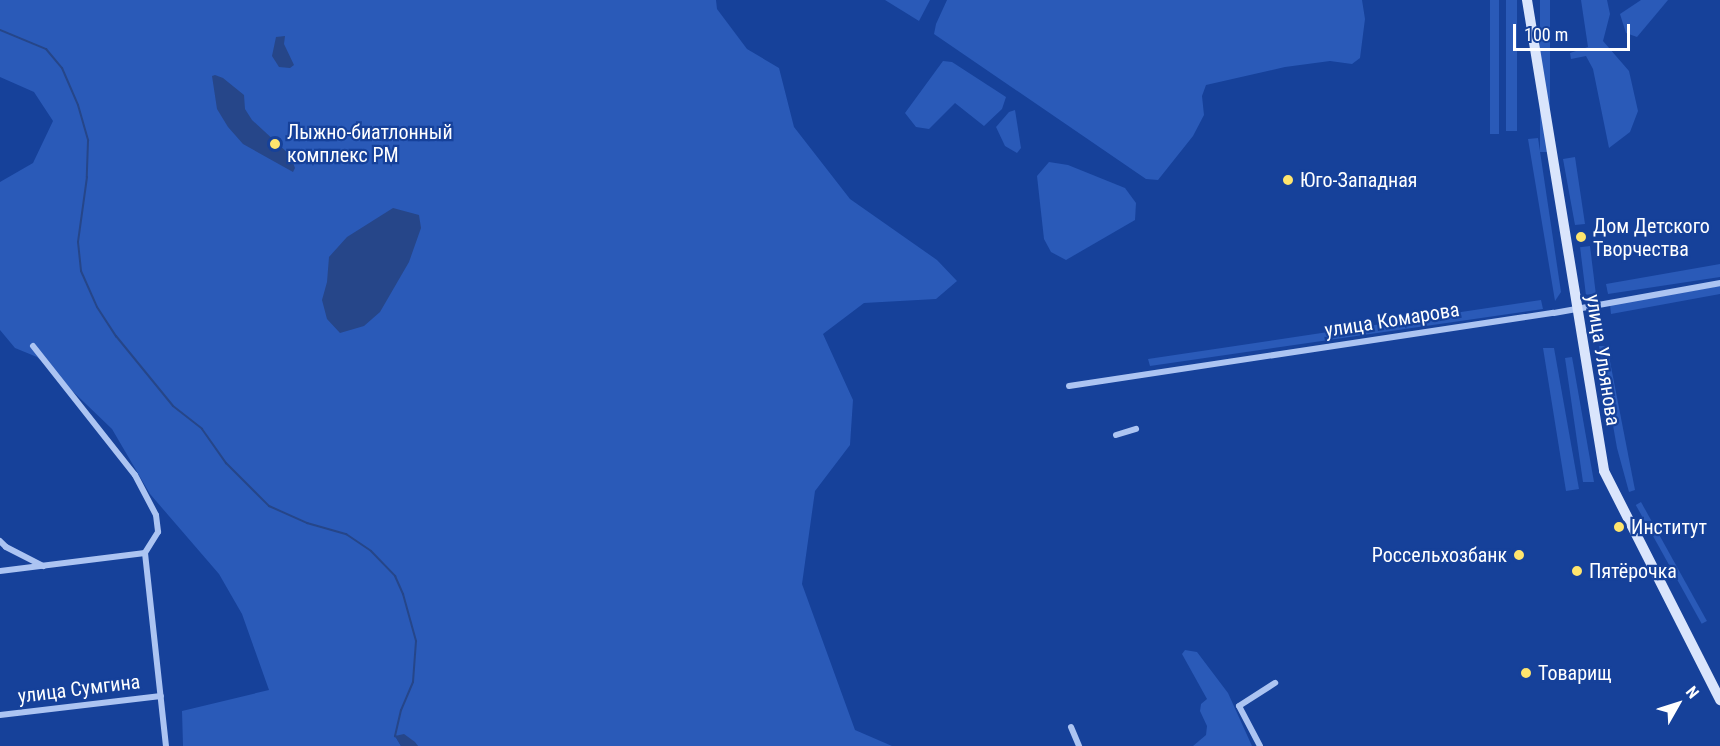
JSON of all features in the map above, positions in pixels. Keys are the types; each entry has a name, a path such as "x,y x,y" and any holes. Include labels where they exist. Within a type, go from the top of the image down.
{"main road":[{"name":"улица Ульянова","path":"1527,0 1604,471 1720,700"}],"street":[{"name":"улица Комарова","path":"1069,386 1577,308 1720,282"},
{"path":"33,346 135,475 156,515 158,532 145,553 166,746"},
{"path":"1116,435 1136,429"},
{"path":"0,541 6,547 44,566"},
{"path":"0,571 145,553"},
{"path":"1260,746 1239,706 1275,682"},
{"name":"улица Сумгина","path":"0,715 161,696"},
{"path":"1071,727 1079,746"}],"shaded area":[{"path":"0,0 716,0 717,9 747,49 779,68 794,127 850,199 937,260 957,281 936,299 864,303 823,334 853,400 850,445 815,491 802,584 855,730 892,746 418,746 395,736 401,746 183,746 182,711 269,690 242,614 219,574 150,494 112,429 37,357 15,348 0,330 0,182 33,163 53,121 34,92 0,77"},
{"path":"885,0 930,0 919,21"},
{"path":"947,0 1362,0 1365,19 1360,58 1352,64 1330,61 1285,67 1206,85 1202,96 1204,115 1193,136 1158,180 1146,179 934,34"},
{"path":"1490,0 1499,0 1499,134 1490,134"},
{"path":"1506,0 1517,0 1517,131 1506,131"},
{"path":"1540,0 1550,0 1550,152 1540,152"},
{"path":"1581,0 1607,0 1610,14 1603,41 1629,71 1638,111 1630,132 1609,148 1593,69 1586,56 1571,59 1570,53 1588,47"},
{"path":"1641,0 1668,0 1637,37 1626,33 1620,14"},
{"path":"285,36 284,44 294,65 290,68 279,67 272,56 276,37"},
{"path":"943,61 952,62 1006,97 1002,109 984,126 955,103 929,129 916,127 905,113"},
{"path":"212,76 223,78 244,95 245,109 252,120 290,155 295,168 293,172 243,144 228,127 217,109"},
{"path":"1015,110 1021,148 1017,153 1005,146 996,127 1009,112"},
{"path":"1538,138 1561,292 1555,301 1528,139"},
{"path":"1575,157 1585,224 1575,225 1563,159"},
{"path":"1049,162 1068,165 1125,188 1136,203 1135,220 1066,260 1051,252 1044,239 1037,176"},
{"path":"393,208 419,215 421,228 409,262 380,312 364,326 340,333 327,319 322,300 327,282 329,257 347,237"},
{"path":"1590,246 1596,294 1586,295 1580,247"},
{"path":"1720,264 1720,277 1608,294 1606,284"},
{"path":"1720,286 1720,294 1611,314 1610,305"},
{"path":"1541,300 1543,309 1150,366 1148,359"},
{"path":"1599,346 1607,346 1635,490 1629,492 1617,448"},
{"path":"1543,348 1554,348 1579,489 1566,491"},
{"path":"1572,357 1594,482 1583,482 1565,358"},
{"path":"1641,502 1707,621 1702,624 1636,505"},
{"path":"1185,650 1197,652 1228,693 1252,746 1193,746 1206,735 1207,726 1200,711 1201,704 1207,699 1182,654"},
{"path":"404,734 418,746 401,746 395,736"}],"waterway":[{"path":"0,30 46,49 62,68 78,105 88,141 87,177 78,242 81,271 97,307 116,336 173,406 202,429 226,463 269,506 307,523 346,534 371,551 395,576 403,594 416,641 413,682 401,710 395,736 397,737"}],"place":[{"name":"Лыжно-биатлонный комплекс РМ","path":"275,144"},
{"name":"Юго-Западная","path":"1288,180"},
{"name":"Дом Детского Творчества","path":"1581,237"},
{"name":"Институт","path":"1619,527"},
{"name":"Россельхозбанк","path":"1519,555"},
{"name":"Пятёрочка","path":"1577,571"},
{"name":"Товарищ","path":"1526,673"}]}
